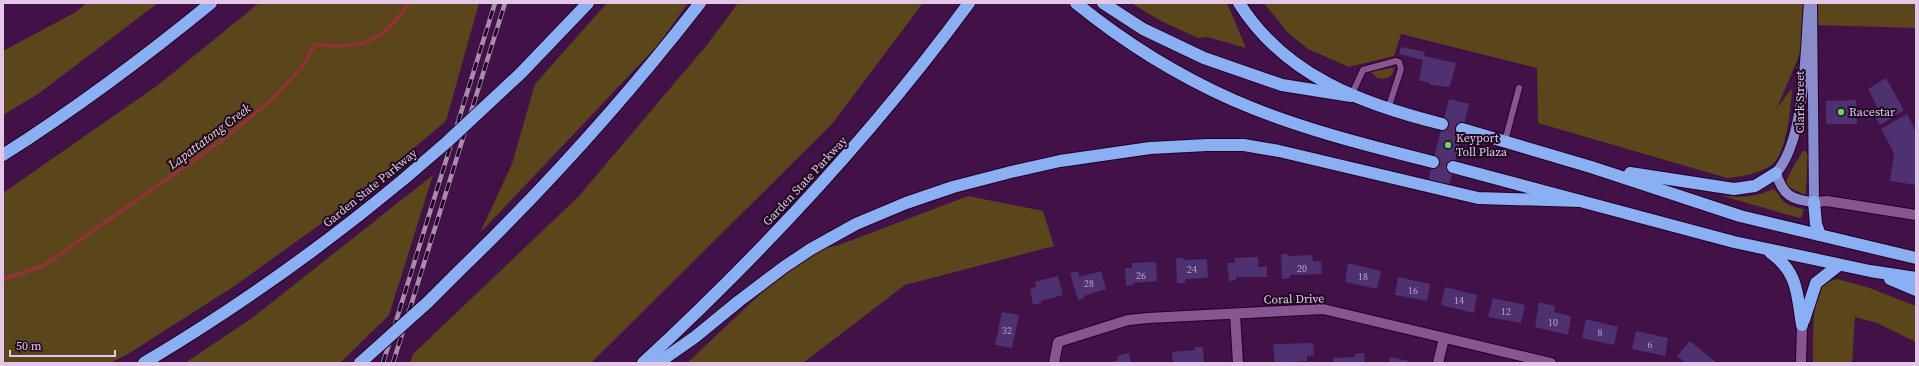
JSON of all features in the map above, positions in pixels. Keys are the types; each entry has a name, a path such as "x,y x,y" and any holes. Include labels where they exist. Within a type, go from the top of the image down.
{"highway":[{"path":"3,155 90,95 170,36 210,3"},
{"name":"Garden State Parkway","path":"144,363 202,329 286,272 404,179 447,142 521,73 588,3"},
{"path":"360,363 460,271 566,163 636,82 700,3"},
{"name":"Garden State Parkway","path":"643,363 744,266 851,152 912,79 969,3"},
{"path":"1076,3 1137,48 1194,81 1234,100 1320,131 1433,162"},
{"path":"1103,3 1144,29 1204,58 1282,85 1351,96"},
{"path":"1239,3 1257,28 1281,53 1305,70 1351,96 1388,109 1442,124"},
{"path":"1462,129 1591,167 1740,216 1916,258"},
{"path":"658,363 695,337 739,300 784,267 811,249 856,224 906,203 953,187 1060,161 1150,148 1207,144 1244,145 1279,151 1478,198 1580,201"},
{"path":"1453,167 1767,250 1870,271 1916,278"},
{"path":"1591,167 1734,189 1755,186 1776,174"},
{"path":"1814,202 1816,224 1820,235"},
{"path":"1767,250 1780,259 1794,278 1797,288 1802,324"},
{"path":"1802,324 1816,283 1839,265"},
{"path":"1870,271 1916,290"}],"main road":[{"name":"Clark Street","path":"1776,174 1788,156 1796,129 1802,93 1811,3"},
{"name":"Clark Street","path":"1811,3 1814,202"},
{"path":"1776,174 1785,192 1799,200 1814,202"}],"street":[{"path":"1814,202 1827,201 1916,215"},
{"name":"Coral Drive","path":"1054,363 1058,342 1128,320 1323,309 1551,363"},
{"path":"1235,314 1238,363"},
{"path":"1801,363 1802,324"},
{"path":"1438,363 1444,338"}],"lane":[{"path":"1351,96 1363,70 1388,62 1399,62 1401,69 1388,109"},
{"path":"1506,141 1518,88"}],"shaded area":[{"path":"87,3 158,3 38,94 3,115 3,51 74,13"},
{"path":"259,3 479,3 446,121 343,208 233,287 128,354 110,363 3,363 3,193 158,85"},
{"path":"607,3 688,3 658,45 480,233 512,164 535,84"},
{"path":"738,3 923,3 832,124 591,363 410,363 413,354 578,197 706,46"},
{"path":"1131,3 1227,3 1246,48 1207,37 1198,38 1161,21"},
{"path":"1264,3 1916,3 1916,28 1812,25 1777,108 1792,88 1791,106 1785,140 1777,159 1772,165 1762,171 1727,178 1538,123 1537,68 1401,34 1394,56 1349,67 1308,49 1288,33"},
{"path":"1394,68 1392,74 1388,78 1383,79 1377,78 1371,72"},
{"path":"1803,151 1808,154 1806,194 1788,187 1786,184 1790,172"},
{"path":"433,175 389,315 340,363 185,363 252,318"},
{"path":"1773,189 1785,203 1804,209 1801,218 1719,195 1733,197 1753,196"},
{"path":"968,196 1043,211 1054,246 905,285 803,363 687,363 775,280 798,255 839,245"},
{"path":"1837,279 1867,287 1916,306 1916,342 1877,323 1855,317 1852,363 1813,363 1813,326 1817,297 1823,286"}],"building":[{"path":"1401,47 1425,52 1424,56 1456,63 1450,87 1430,85 1430,83 1419,80 1423,60 1399,54"},
{"path":"1886,78 1904,110 1880,125 1874,115 1880,112 1868,89"},
{"name":"Keyport Toll Plaza","path":"1449,99 1469,104 1449,186 1428,181"},
{"path":"1856,100 1857,124 1826,124 1826,101"},
{"path":"1907,114 1916,132 1916,185 1890,181 1894,153 1881,129"},
{"path":"1281,254 1288,254 1289,256 1312,255 1313,262 1321,261 1322,274 1290,275 1290,278 1282,279"},
{"path":"1258,257 1258,267 1267,266 1267,277 1236,277 1236,280 1229,281 1227,263 1235,263 1235,258"},
{"path":"1176,258 1183,258 1183,260 1207,259 1208,278 1185,279 1185,283 1177,283"},
{"path":"1156,262 1157,281 1133,283 1133,285 1126,286 1125,268 1132,268 1132,263"},
{"path":"1348,263 1381,271 1377,289 1345,282"},
{"path":"1078,271 1079,277 1101,271 1106,289 1084,296 1085,298 1078,300 1070,273"},
{"path":"1058,276 1063,295 1041,301 1041,303 1033,305 1030,289 1036,287 1035,282"},
{"path":"1398,277 1430,284 1427,301 1395,295"},
{"path":"1445,287 1477,295 1474,313 1441,305"},
{"path":"1493,298 1525,305 1521,323 1488,317"},
{"path":"1539,302 1555,306 1554,312 1571,316 1568,335 1535,327"},
{"path":"1002,312 1019,315 1012,348 995,345"},
{"path":"1586,319 1618,327 1614,345 1582,338"},
{"path":"1636,331 1668,338 1665,356 1632,349"},
{"path":"1690,341 1717,363 1686,363 1677,356"},
{"path":"1313,343 1314,355 1307,356 1307,361 1275,363 1273,344"},
{"path":"1195,347 1203,347 1204,363 1173,363 1172,352 1195,350"},
{"path":"1129,353 1131,363 1107,363 1118,360 1117,356"},
{"path":"1364,353 1365,363 1333,363 1333,358 1355,357 1355,354"},
{"path":"1390,357 1409,361 1408,363 1389,363"}],"waterway":[{"name":"Lapattatong Creek","path":"3,279 43,266 221,141 269,102 303,66 315,45 338,46 359,44 369,41 387,30 403,12 408,3"}],"tunnel":[{"path":"1442,124 1462,129"},
{"path":"1433,162 1453,167"}],"railway":[{"path":"383,363 495,3"},
{"path":"393,363 505,3"}],"place":[{"name":"Racestar","path":"1841,112"},
{"name":"Keyport Toll Plaza","path":"1448,145"}]}
